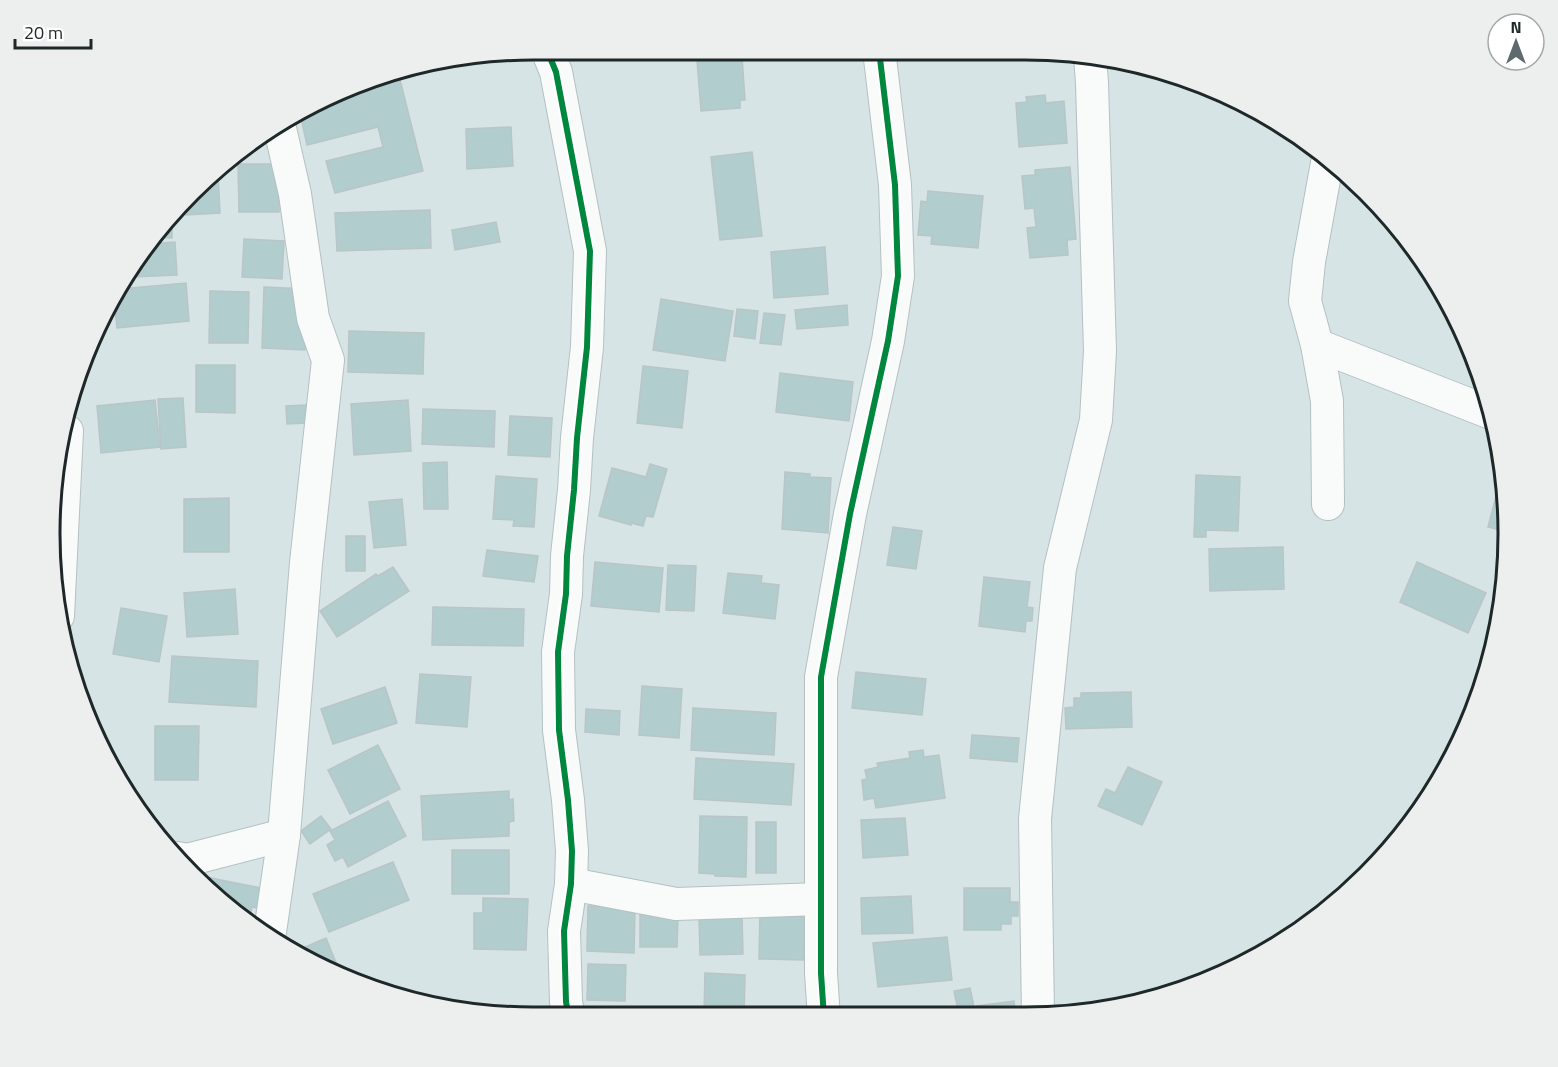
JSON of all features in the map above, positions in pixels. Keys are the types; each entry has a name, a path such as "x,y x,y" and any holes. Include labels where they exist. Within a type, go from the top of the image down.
{"street":[{"path":"551,60 556,72 590,251 587,347 577,438 566,594 558,652 559,730 572,851 571,884 564,931 567,1007"},
{"path":"823,1007 821,973 821,678 850,514 888,341 898,276 895,185 880,60"},
{"path":"1038,1007 1036,808 1060,568 1096,420 1100,362 1091,65"},
{"path":"271,927 284,835 306,563 328,360 313,318 295,194 281,133"},
{"path":"1327,169 1309,262 1305,301 1317,345 1327,401 1328,504"},
{"path":"1317,345 1481,408"},
{"path":"61,558 65,463"},
{"path":"191,859 284,835"},
{"path":"571,884 676,904 821,899"}],"building":[{"path":"697,60 742,60 745,100 740,100 740,108 701,111"},
{"path":"400,79 423,171 335,193 326,161 383,147 378,127 307,145 302,121 352,96"},
{"path":"1045,95 1046,103 1064,101 1067,143 1019,147 1016,103 1027,102 1026,97"},
{"path":"511,127 513,166 467,169 466,129"},
{"path":"752,152 762,236 720,240 711,157"},
{"path":"238,164 278,164 279,212 239,212"},
{"path":"1070,167 1076,239 1067,240 1068,255 1030,258 1027,228 1036,227 1034,208 1025,209 1022,176 1035,175 1035,170"},
{"path":"218,181 220,213 186,215 186,213"},
{"path":"928,191 983,196 978,248 931,244 932,236 918,235 921,201 927,202"},
{"path":"430,210 431,248 337,251 335,213"},
{"path":"496,222 500,242 455,250 452,230"},
{"path":"172,228 172,238 164,238"},
{"path":"244,239 284,241 282,279 242,277"},
{"path":"175,242 177,275 136,277 140,270 160,243"},
{"path":"825,247 828,294 774,298 771,252"},
{"path":"186,283 189,321 117,328 115,312 129,288"},
{"path":"264,287 308,289 305,350 262,348"},
{"path":"210,291 249,292 248,343 209,343"},
{"path":"661,299 733,311 725,361 653,350"},
{"path":"847,305 848,325 797,329 795,310"},
{"path":"737,309 758,311 755,339 734,336"},
{"path":"764,313 785,315 781,345 760,343"},
{"path":"349,331 424,333 423,374 348,372"},
{"path":"196,365 235,365 235,413 196,412"},
{"path":"643,366 688,371 682,428 637,423"},
{"path":"780,373 853,382 849,421 776,412"},
{"path":"183,398 186,447 161,449 158,399"},
{"path":"155,400 160,447 101,453 97,406"},
{"path":"408,400 411,451 354,455 351,404"},
{"path":"306,405 306,423 287,424 286,406"},
{"path":"423,409 495,411 494,447 422,444"},
{"path":"510,416 552,418 550,457 508,455"},
{"path":"447,462 448,509 424,509 423,463"},
{"path":"650,464 667,469 653,517 646,516 643,526 599,516 612,468 646,477"},
{"path":"785,472 831,478 828,533 782,529"},
{"path":"1196,475 1240,477 1238,531 1206,530 1206,537 1194,537"},
{"path":"496,476 537,479 534,527 513,526 514,520 493,519"},
{"path":"1496,496 1497,503 1498,529 1488,527"},
{"path":"229,498 229,552 184,552 184,499"},
{"path":"402,499 406,545 374,548 369,502"},
{"path":"893,527 922,531 916,569 887,565"},
{"path":"346,536 365,536 365,571 346,571"},
{"path":"1283,547 1284,589 1210,591 1209,549"},
{"path":"487,550 538,556 534,582 483,576"},
{"path":"595,562 663,568 659,612 591,606"},
{"path":"1417,562 1486,593 1468,633 1400,602"},
{"path":"668,565 696,566 694,611 666,610"},
{"path":"393,567 409,591 337,637 320,611 376,574 378,576"},
{"path":"728,573 762,576 761,583 779,585 775,619 723,613"},
{"path":"984,577 1030,582 1027,607 1033,608 1032,621 1026,621 1025,632 979,626"},
{"path":"235,589 238,634 187,637 184,593"},
{"path":"433,607 524,609 523,646 432,645"},
{"path":"121,608 167,616 159,662 113,654"},
{"path":"172,656 258,661 256,707 169,702"},
{"path":"856,672 926,679 922,715 852,708"},
{"path":"420,674 471,677 467,727 416,723"},
{"path":"642,686 682,689 679,738 639,735"},
{"path":"385,687 397,723 333,744 321,709"},
{"path":"1131,692 1132,727 1066,729 1065,708 1074,707 1074,698 1081,698 1081,693"},
{"path":"693,708 776,713 774,755 691,750"},
{"path":"586,709 620,711 619,735 585,732"},
{"path":"155,726 199,726 198,780 155,780"},
{"path":"972,735 1019,738 1017,762 970,758"},
{"path":"378,745 400,789 350,814 328,770"},
{"path":"923,750 924,757 939,755 945,798 876,808 874,798 864,800 862,780 867,779 865,770 878,767 877,763 910,758 909,752"},
{"path":"696,758 794,764 791,805 694,799"},
{"path":"1128,767 1162,782 1142,825 1098,806 1106,789 1115,793"},
{"path":"509,791 509,800 513,799 514,821 509,822 509,836 423,840 421,796"},
{"path":"388,801 406,836 348,867 343,857 335,861 327,845 335,840 330,831"},
{"path":"321,816 331,829 310,844 301,831"},
{"path":"700,816 747,817 746,877 699,873"},
{"path":"905,818 908,855 863,858 861,820"},
{"path":"756,822 776,822 776,873 756,873"},
{"path":"452,850 509,850 509,894 452,894"},
{"path":"393,862 409,900 329,932 313,894"},
{"path":"209,878 261,888 257,908 252,907 251,913"},
{"path":"964,888 1010,888 1010,902 1018,902 1018,916 1011,916 1011,924 1001,924 1001,930 964,930"},
{"path":"911,896 913,933 862,934 861,898"},
{"path":"483,898 528,899 526,950 474,949 474,913 483,913"},
{"path":"588,906 635,907 634,953 587,951"},
{"path":"760,909 805,910 804,960 759,959"},
{"path":"640,915 678,916 677,947 640,947"},
{"path":"699,917 742,917 743,954 700,955"},
{"path":"947,937 952,980 878,987 873,943"},
{"path":"326,938 336,964 324,958 304,948"},
{"path":"588,964 626,965 625,1001 587,1000"},
{"path":"705,973 745,975 744,1007 704,1007"},
{"path":"970,988 974,1007 957,1007 954,991"},
{"path":"1014,1001 1015,1007 977,1007"}],"cycle path":[{"path":"551,60 556,72 590,251 587,347 577,438 566,594 558,652 559,730 572,851 571,884 564,931 567,1007"},
{"path":"823,1007 821,973 821,677 850,514 888,341 898,276 895,185 880,60"}]}
